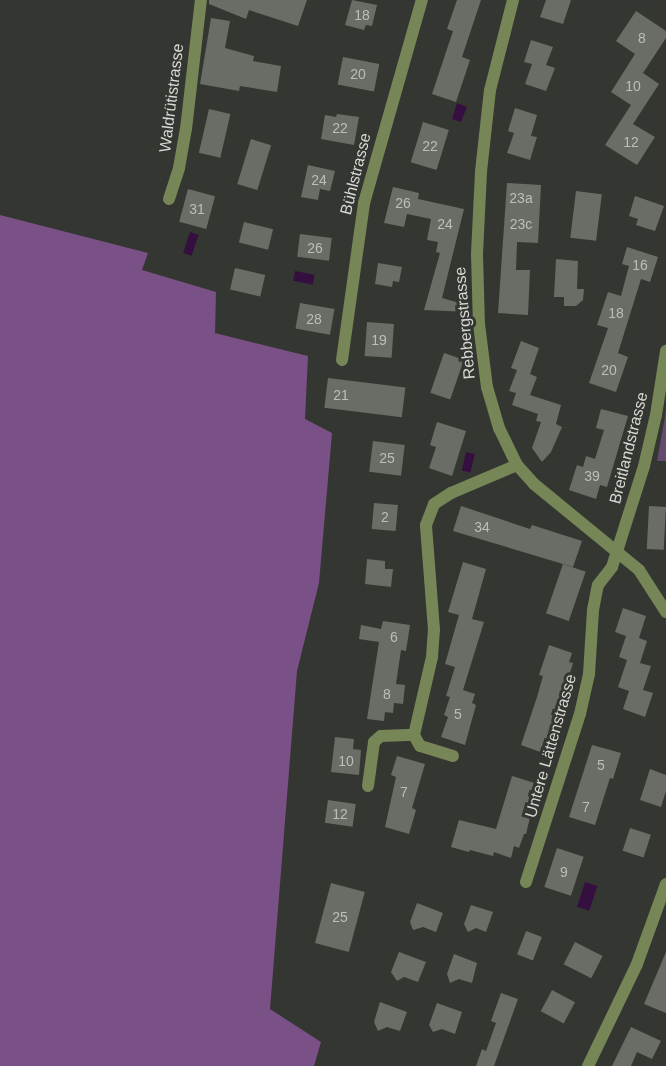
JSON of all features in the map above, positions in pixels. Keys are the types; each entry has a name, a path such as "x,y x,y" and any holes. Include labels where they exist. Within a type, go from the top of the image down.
{"street":[{"name":"Waldrütistrasse","path":"169,199 179,168 186,129 201,0"},
{"name":"Bühlstrasse","path":"342,360 364,203 374,160 422,0"},
{"name":"Rebbergstrasse","path":"513,0 490,90 481,172 477,254 479,324 487,387 499,428 517,465 534,484 639,570 666,612"},
{"name":"Breitlandstrasse","path":"617,551 644,466 656,415 666,351"},
{"path":"453,756 420,746 414,735 432,657 434,630 426,525 434,504 451,493 517,465"},
{"name":"Untere Lättenstrasse","path":"526,882 580,714 590,674 593,610 598,585 612,567 617,551"},
{"path":"368,786 374,742 381,736 414,735"},
{"path":"588,1066 637,964 666,884"}],"shaded area":[{"path":"457,103 467,107 461,122 452,119"},
{"path":"0,215 148,253 142,270 216,292 215,333 308,356 305,419 332,433 319,583 297,671 270,1009 321,1042 314,1066 0,1066"},
{"path":"190,232 199,235 192,256 183,253"},
{"path":"295,271 315,275 313,285 293,281"},
{"path":"666,411 666,461 657,461"},
{"path":"466,452 475,454 470,473 462,471"},
{"path":"585,882 597,886 589,911 577,907"}],"building":[{"path":"209,0 307,0 298,26 249,10 246,19 209,4"},
{"path":"352,0 377,5 372,26 366,25 364,30 345,25"},
{"path":"457,0 481,0 462,57 470,60 456,102 432,94 453,31 447,29"},
{"path":"546,0 571,0 563,24 540,17"},
{"path":"636,11 666,31 666,38 643,73 659,84 633,124 655,137 637,165 605,145 631,105 611,92 635,54 616,41"},
{"path":"211,18 230,21 225,48 254,56 253,61 281,66 277,92 240,86 239,91 200,84"},
{"path":"531,40 553,47 546,65 555,68 546,91 525,84 532,64 524,62"},
{"path":"343,57 379,64 374,92 338,84"},
{"path":"515,108 537,115 531,136 537,137 530,160 507,153 514,133 508,131"},
{"path":"209,109 230,114 220,158 199,153"},
{"path":"337,114 359,117 354,145 321,139 325,115 336,117"},
{"path":"423,122 449,130 437,170 411,162"},
{"path":"251,139 271,145 257,190 237,184"},
{"path":"308,165 335,171 330,191 320,189 318,200 301,197"},
{"path":"507,183 541,185 538,243 517,242 516,270 530,270 528,315 498,313"},
{"path":"393,187 419,193 418,199 464,209 442,298 470,306 470,312 424,310 440,253 436,252 438,242 427,240 431,219 407,214 404,227 384,223"},
{"path":"188,189 215,196 206,229 179,222"},
{"path":"576,191 602,194 596,241 570,238"},
{"path":"635,196 664,206 655,231 636,225 638,219 629,216"},
{"path":"244,222 273,229 268,250 239,242"},
{"path":"300,234 332,238 329,261 297,257"},
{"path":"627,247 658,257 650,282 641,279 618,353 628,357 616,392 589,383 608,328 597,325 608,292 621,296 629,266 622,264"},
{"path":"556,259 578,261 577,289 584,289 583,300 576,306 564,306 564,297 554,297"},
{"path":"378,263 402,267 399,282 393,281 392,287 375,284"},
{"path":"235,268 265,275 260,296 230,289"},
{"path":"300,303 334,309 330,335 295,329"},
{"path":"367,322 394,324 392,358 365,356"},
{"path":"521,341 539,348 530,374 537,377 530,395 561,405 556,424 562,427 551,452 542,462 532,448 541,422 536,421 538,414 512,405 516,393 509,391 517,370 511,368"},
{"path":"444,353 464,360 450,400 430,393"},
{"path":"328,378 405,388 402,417 324,408"},
{"path":"601,409 628,416 607,487 600,485 596,499 569,490 577,465 583,467 586,456 595,459 604,430 596,428"},
{"path":"437,422 466,431 452,476 429,468 436,447 430,445"},
{"path":"373,441 405,445 401,476 369,472"},
{"path":"374,503 398,505 396,531 372,529"},
{"path":"461,506 530,529 532,525 582,541 573,567 453,531"},
{"path":"649,506 666,507 664,550 647,549"},
{"path":"367,559 385,561 385,569 393,569 391,587 365,584"},
{"path":"463,562 486,569 472,619 484,622 463,690 475,694 472,703 476,705 465,745 441,737 448,717 444,715 450,697 446,696 455,667 445,664 459,615 448,612"},
{"path":"563,564 586,572 569,621 546,613"},
{"path":"623,608 646,616 639,638 647,641 640,663 651,666 643,690 653,693 645,717 623,709 629,691 618,687 627,660 619,657 626,636 615,632"},
{"path":"383,621 410,625 406,651 401,650 396,684 405,685 403,704 394,703 393,713 385,712 384,721 367,719 379,642 359,639 361,625 381,629"},
{"path":"549,645 572,653 569,662 573,663 566,686 569,686 563,704 565,705 551,745 546,744 543,753 521,745 543,676 539,675"},
{"path":"335,737 354,739 353,749 361,750 359,775 331,772"},
{"path":"592,745 621,753 613,779 610,778 595,825 569,817"},
{"path":"397,756 425,764 412,808 416,810 409,834 385,827 396,777 391,775"},
{"path":"650,769 666,775 666,791 661,807 640,800"},
{"path":"512,776 535,783 532,792 536,793 526,834 519,848 514,846 511,858 494,852 493,856 451,847 459,820 496,829"},
{"path":"328,800 356,804 353,827 325,823"},
{"path":"630,828 651,835 644,858 623,851"},
{"path":"557,848 584,857 571,896 544,887"},
{"path":"331,883 365,892 349,952 315,943"},
{"path":"417,903 443,913 436,932 423,927 413,930 410,922"},
{"path":"471,905 493,912 486,932 476,928 468,932 464,924"},
{"path":"526,931 542,937 533,960 517,954"},
{"path":"575,942 603,956 591,978 564,964"},
{"path":"399,952 426,962 418,982 404,977 397,981 391,972"},
{"path":"666,952 666,1013 644,1004"},
{"path":"454,954 477,963 472,983 459,979 450,983 447,974"},
{"path":"552,990 575,1002 564,1023 541,1011"},
{"path":"501,993 518,999 494,1066 476,1066 482,1049 486,1051 496,1023 491,1021"},
{"path":"380,1002 407,1012 400,1031 387,1027 378,1031 374,1022"},
{"path":"437,1003 462,1012 455,1034 442,1029 433,1032 429,1025"},
{"path":"631,1027 661,1041 652,1059 637,1052 631,1066 612,1066"}]}
